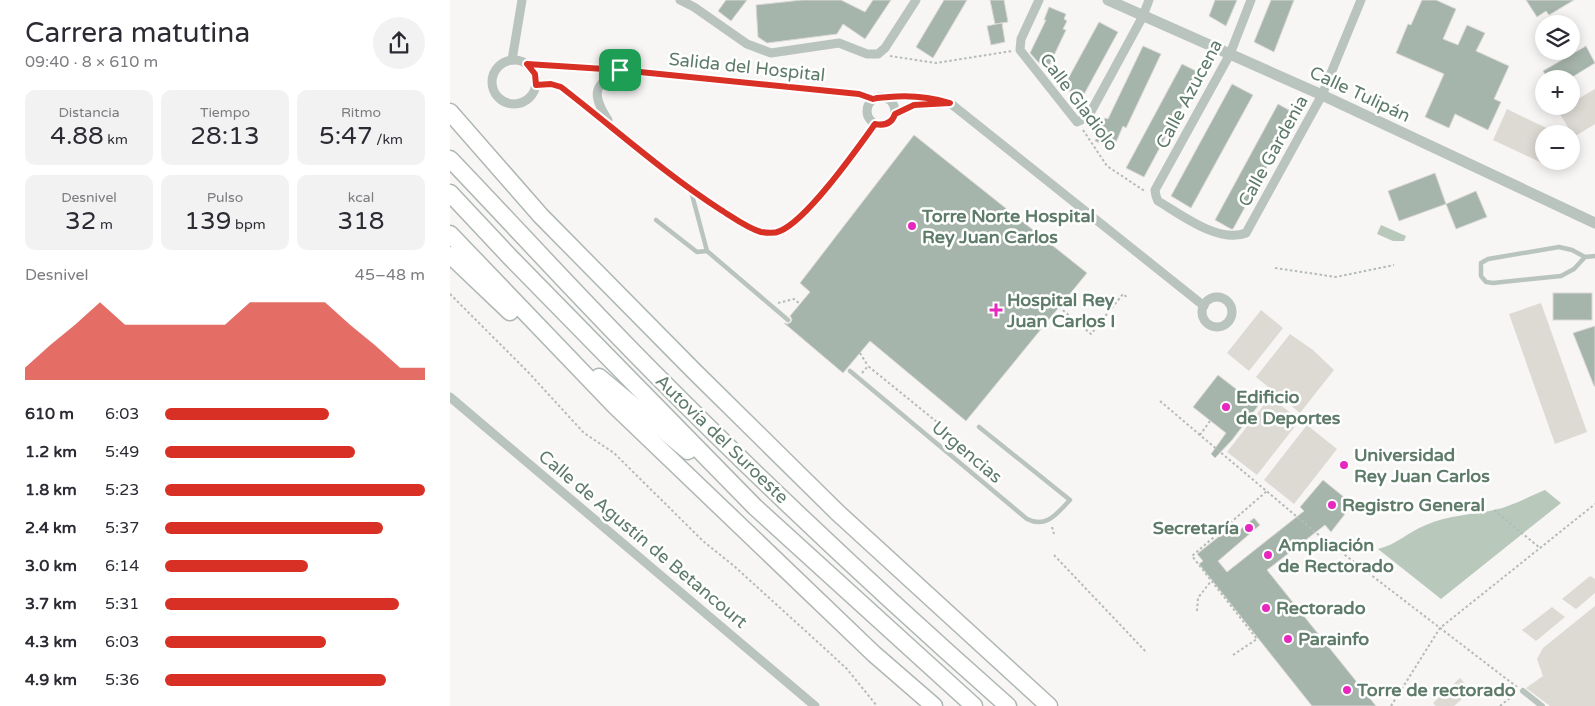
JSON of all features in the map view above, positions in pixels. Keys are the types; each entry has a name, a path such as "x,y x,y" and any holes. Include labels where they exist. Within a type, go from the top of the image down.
{"highway":[{"path":"450,112 542,216 694,371 837,512 1049,706"},
{"name":"Autovía del Suroeste","path":"450,160 663,382 820,535 932,639 1008,706"},
{"name":"Autovía del Suroeste","path":"450,193 510,257 756,507 974,706"},
{"path":"450,234 615,406 867,647 934,706"},
{"path":"450,255 550,352 615,406"},
{"path":"542,329 756,507"}],"street":[{"path":"512,60 522,0"},
{"path":"687,1 746,44 771,53 838,43 867,54 878,54 885,48 916,0"},
{"path":"1020,50 1021,39 1039,0"},
{"name":"Calle Tulipán","path":"1108,0 1322,95 1594,220"},
{"path":"1077,122 1088,117 1144,16 1149,0"},
{"name":"Calle Azucena","path":"1158,200 1155,190 1230,54 1251,0"},
{"name":"Calle Gardenia","path":"1158,200 1195,223 1228,237 1246,233 1322,95 1361,0"},
{"name":"Calle Gladiolo","path":"1020,50 1077,122"},
{"path":"512,60 527,64 535,74 536,85 531,97 521,104 509,104 498,98 492,87 493,74 501,65 512,60"},
{"name":"Salida del Hospital","path":"527,64 620,70 859,94 873,99"},
{"path":"612,127 600,107 597,93 604,80 620,70"},
{"path":"536,85 557,84 691,190 748,227 766,233 780,231 796,220 818,197 875,124"},
{"path":"886,98 894,104 895,114 888,124 875,124 867,112 868,105 873,99 879,97 912,96 935,98 950,103 1204,306"},
{"path":"895,114 914,105 950,103"},
{"name":"Calle de Agustín de Betancourt","path":"450,397 815,706"},
{"path":"1523,691 1542,706"}],"lane":[{"path":"691,190 707,252 788,320"},
{"path":"656,220 697,252 707,252"},
{"path":"1585,257 1574,269 1561,276 1493,283 1486,282 1481,276 1481,263 1488,259 1559,247 1572,250 1585,257 1595,256"},
{"name":"Urgencias","path":"850,371 1027,519 1037,523 1048,521 1070,500 979,427"}],"path":[{"path":"878,54 936,63 1020,50"},
{"name":"Calle Gladiolo","path":"1077,122 1108,166 1158,200"},
{"path":"1275,268 1336,277 1394,265"},
{"path":"450,294 528,372 584,433 614,454 703,541 734,566 821,645 847,670 877,706"},
{"path":"1059,307 1091,334 1123,294 1128,298"},
{"path":"774,304 794,299 800,304"},
{"path":"860,353 868,366 937,422"},
{"path":"860,375 868,366"},
{"path":"1160,401 1315,532 1520,689 1500,706"},
{"path":"1200,435 1210,421"},
{"path":"1233,655 1257,639 1192,556 1267,491"},
{"path":"1391,706 1440,628 1595,504"},
{"path":"1494,510 1540,548"},
{"path":"1054,555 1147,653"},
{"path":"1197,611 1198,598 1211,581"}],"shaded area":[{"path":"1595,89 1595,124 1580,133 1580,125 1567,125 1560,115 1580,115 1580,98"},
{"path":"1507,109 1540,125 1535,125 1535,160 1493,140"},
{"path":"1381,225 1406,236 1404,241 1393,241 1377,234"},
{"path":"1541,303 1587,432 1555,444 1509,314"},
{"path":"1261,310 1283,328 1249,371 1227,353"},
{"path":"1290,334 1313,350 1334,370 1300,413 1256,377"},
{"path":"1270,397 1300,420 1257,475 1227,452"},
{"path":"1307,425 1337,449 1294,504 1264,480"},
{"path":"1545,490 1561,503 1441,599 1378,549 1434,522 1501,508"},
{"path":"1590,576 1595,579 1595,593 1576,609 1562,599"},
{"path":"1595,606 1595,706 1550,706 1526,688 1543,676 1537,659 1543,648"},
{"path":"1552,607 1565,617 1536,641 1522,630"},
{"path":"1460,678 1471,691 1454,706 1436,706 1433,703"}],"building":[{"path":"726,0 747,0 731,21 718,11"},
{"path":"802,0 841,0 865,12 873,0 891,0 865,39 843,24 837,34 767,43 758,37 756,5"},
{"path":"944,0 967,0 933,58 916,47"},
{"path":"990,0 1004,0 1008,22 995,24"},
{"path":"1215,0 1237,0 1226,26 1209,16"},
{"path":"1271,0 1294,0 1274,52 1254,42"},
{"path":"1422,0 1436,0 1456,9 1443,39 1458,45 1467,25 1485,33 1476,51 1509,66 1494,99 1501,102 1488,130 1455,114 1449,128 1425,117 1444,74 1396,53 1408,24 1411,25"},
{"path":"1526,0 1574,0 1549,15 1546,11 1540,15 1536,15"},
{"path":"1049,7 1066,14 1064,19 1067,21 1063,29 1066,30 1048,68 1038,62 1030,53 1046,20 1044,20"},
{"path":"1099,22 1118,32 1082,98 1063,88"},
{"path":"1002,23 1005,42 991,45 987,26"},
{"path":"1143,46 1161,54 1126,128 1123,126 1113,149 1095,141 1105,118 1108,119"},
{"path":"1586,46 1595,63 1580,72 1580,70 1545,70 1562,60 1580,60 1580,49"},
{"path":"1182,64 1200,73 1144,177 1126,168"},
{"path":"1232,84 1253,95 1191,208 1171,196"},
{"path":"1278,104 1296,114 1233,229 1231,229 1215,220"},
{"path":"914,135 1087,273 966,421 870,341 843,373 784,323 788,324 791,322 790,316 810,292 800,283"},
{"path":"1435,173 1446,204 1399,221 1388,191"},
{"path":"1476,191 1487,217 1456,229 1446,204"},
{"path":"1553,293 1592,293 1592,320 1553,320"},
{"path":"1595,326 1595,386 1594,386 1573,333"},
{"name":"Edificio de Deportes","path":"1218,375 1258,406 1232,440 1215,458 1211,454 1226,433 1193,407"},
{"name":"Rectorado","path":"1323,480 1350,502 1343,512 1345,514 1331,532 1325,525 1267,570 1376,706 1312,706 1199,564 1203,561 1197,554 1232,526 1237,532 1254,518 1260,525 1218,561 1227,572 1304,511 1300,507"}],"place":[{"name":"Torre Norte Hospital Rey Juan Carlos","path":"912,226"},
{"name":"Hospital Rey Juan Carlos I","path":"996,310"},
{"name":"Edificio de Deportes","path":"1226,407"},
{"name":"Universidad Rey Juan Carlos","path":"1344,465"},
{"name":"Registro General","path":"1332,505"},
{"name":"Secretaría","path":"1249,528"},
{"name":"Ampliación de Rectorado","path":"1268,555"},
{"name":"Rectorado","path":"1266,608"},
{"name":"Parainfo","path":"1288,639"},
{"name":"Torre de rectorado","path":"1347,690"}],"route":[{"path":"527,64 620,70 859,94 873,99 879,97 912,96 935,98 950,103 910,106 895,114 888,124 875,124 818,197 796,220 780,231 771,233 760,232 748,227 691,190 557,84 536,85 535,74 527,64"}]}
